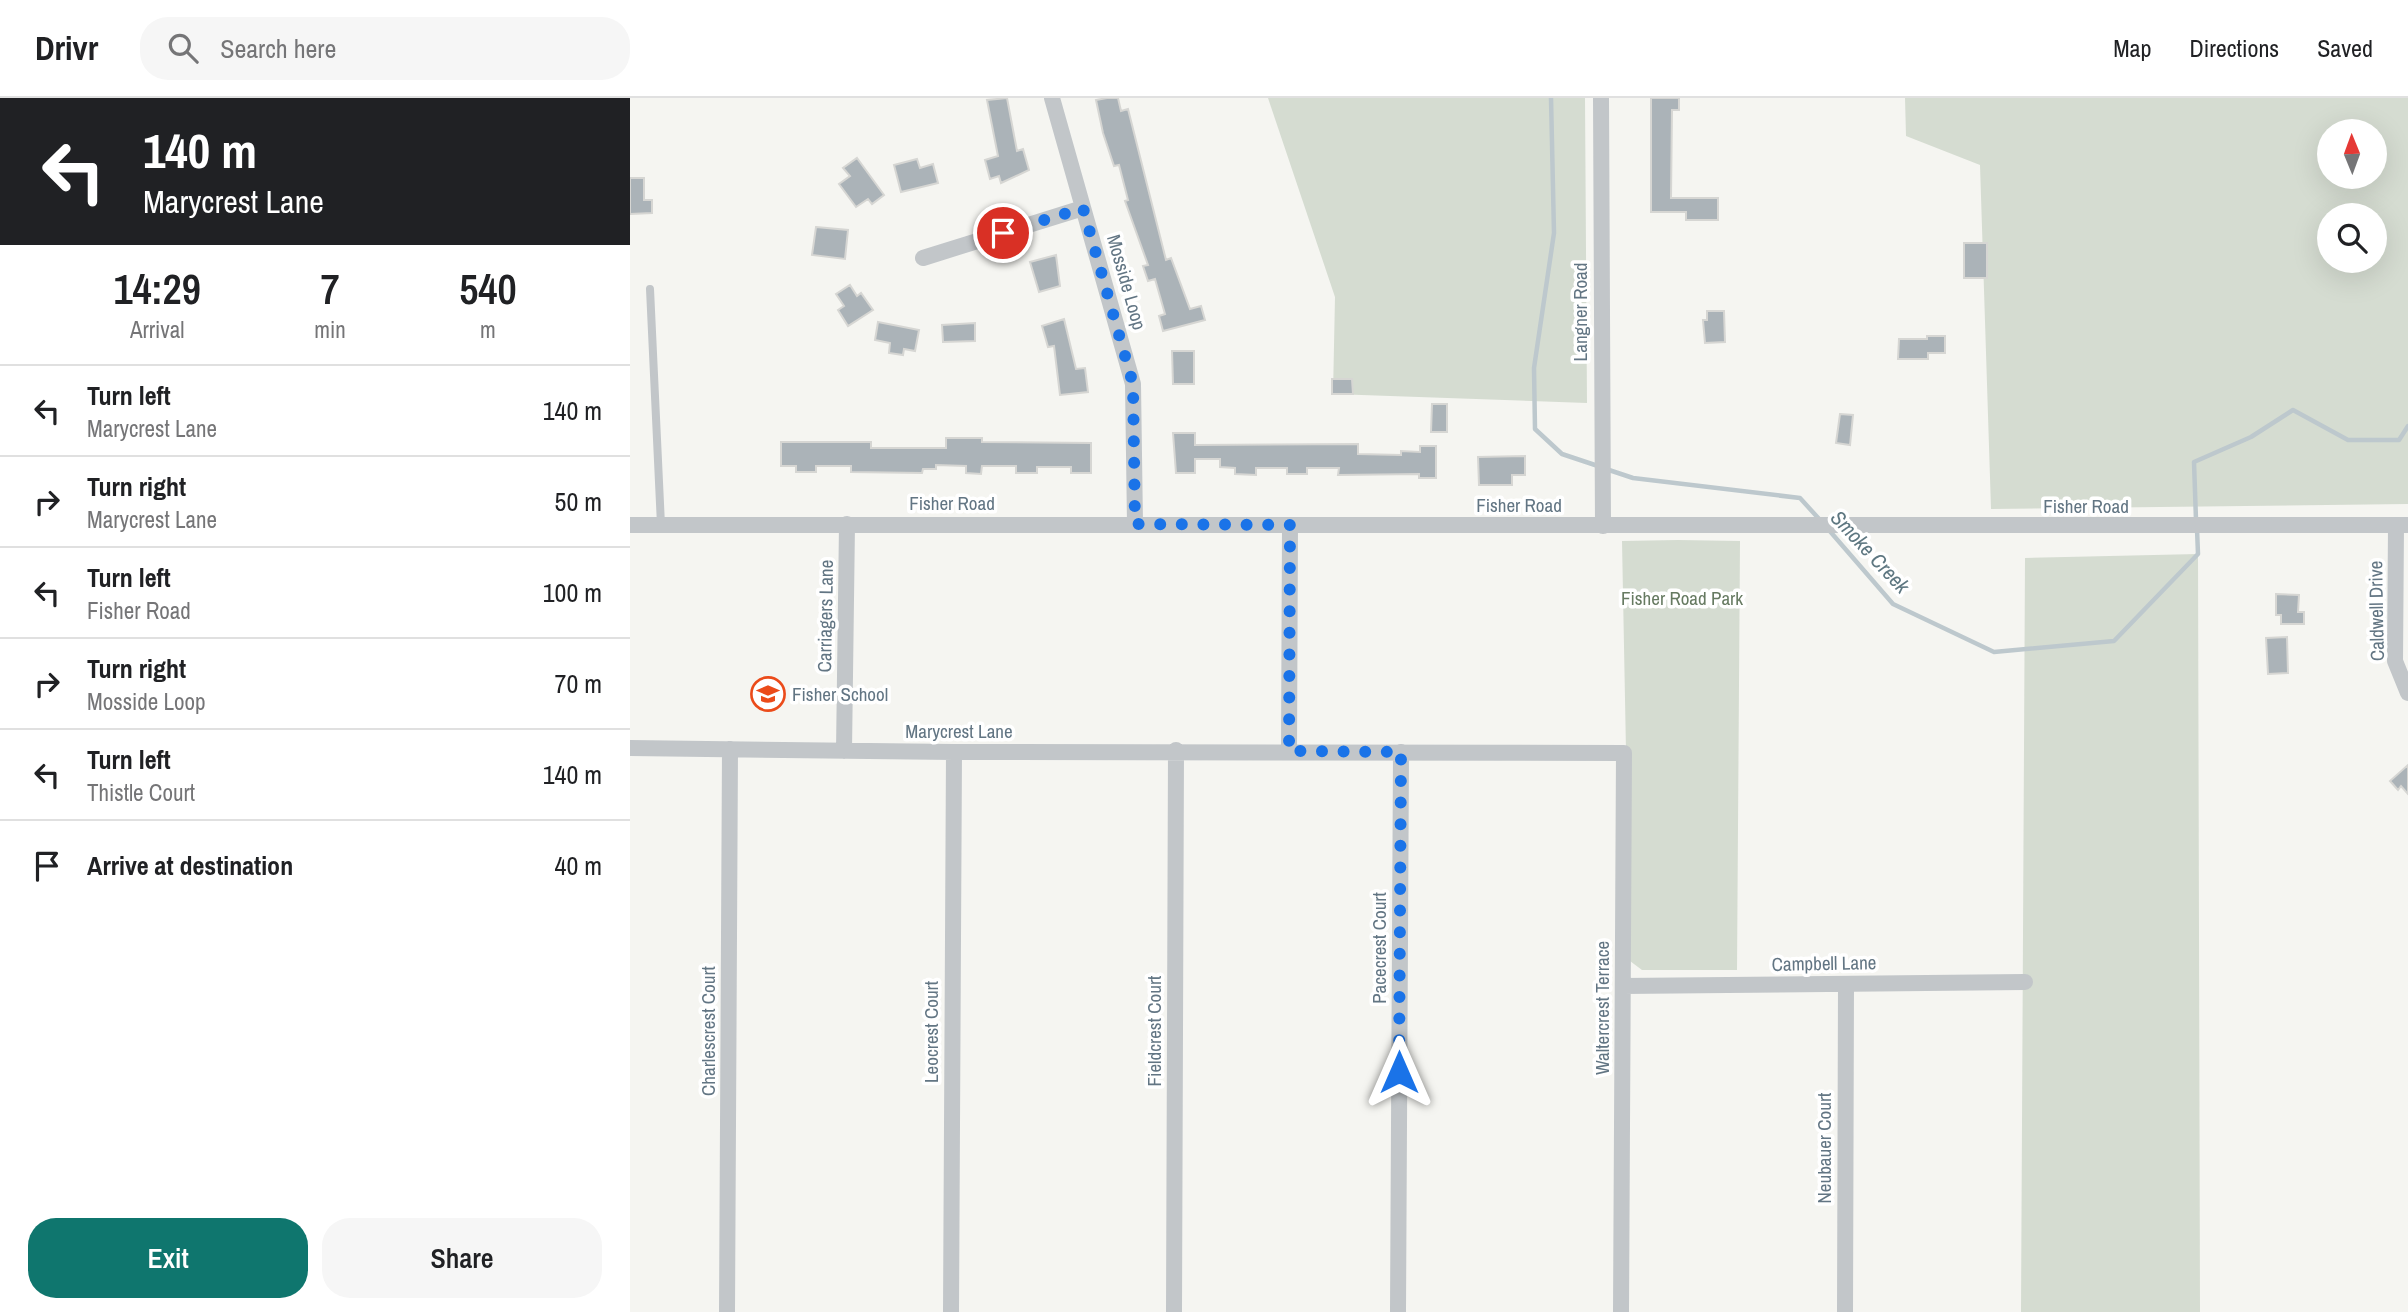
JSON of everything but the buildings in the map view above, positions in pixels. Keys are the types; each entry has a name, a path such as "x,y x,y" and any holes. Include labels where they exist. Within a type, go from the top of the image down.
{"street":[{"name":"Mosside Loop","path":"1052,98 1133,384 1135,524"},
{"name":"Langner Road","path":"1601,98 1603,526"},
{"path":"923,258 1083,208"},
{"name":"Carriagers Lane","path":"844,751 847,524"},
{"name":"Fisher Road","path":"630,525 2402,526"},
{"path":"1289,751 1290,525"},
{"name":"Caldwell Drive","path":"2402,526 2395,661 2408,693"},
{"name":"Marycrest Lane","path":"630,748 954,752 1576,752"},
{"name":"Charlescrest Court","path":"727,1312 730,749"},
{"name":"Fieldcrest Court","path":"1174,1312 1177,750"},
{"name":"Leocrest Court","path":"951,1312 954,752"},
{"name":"Pacecrest Court","path":"1398,1312 1401,752"},
{"name":"Waltercrest Terrace","path":"1576,752 1624,753 1621,1312"},
{"name":"Campbell Lane","path":"1623,986 2025,982"},
{"name":"Neubauer Court","path":"1845,1312 1846,984"}],"lane":[{"path":"650,289 661,525"}],"green space":[{"path":"1268,98 1585,98 1587,403 1333,394 1335,297"},
{"path":"1905,98 2408,98 2408,504 1991,509 1980,165 1906,136"},
{"name":"Fisher Road Park","path":"1622,541 1740,541 1737,970 1642,970 1630,961"},
{"path":"2198,554 2200,1312 2021,1312 2025,558"}],"waterway":[{"name":"Smoke Creek","path":"1551,98 1554,233 1534,368 1535,429 1562,454 1598,466"},
{"name":"Smoke Creek","path":"2196,520 2194,462 2251,437 2293,410 2348,440 2399,440 2408,426"},
{"name":"Smoke Creek","path":"1606,469 1633,478 1800,498 1820,520"},
{"name":"Smoke Creek","path":"1828,529 1893,604 1994,652 2114,641 2198,554 2197,529"}],"place":[{"name":"Fisher School","path":"768,694"}],"route":[{"path":"1003,233 1083,208 1133,384 1135,524 1290,525 1289,751 1401,752 1399,1072"}]}
